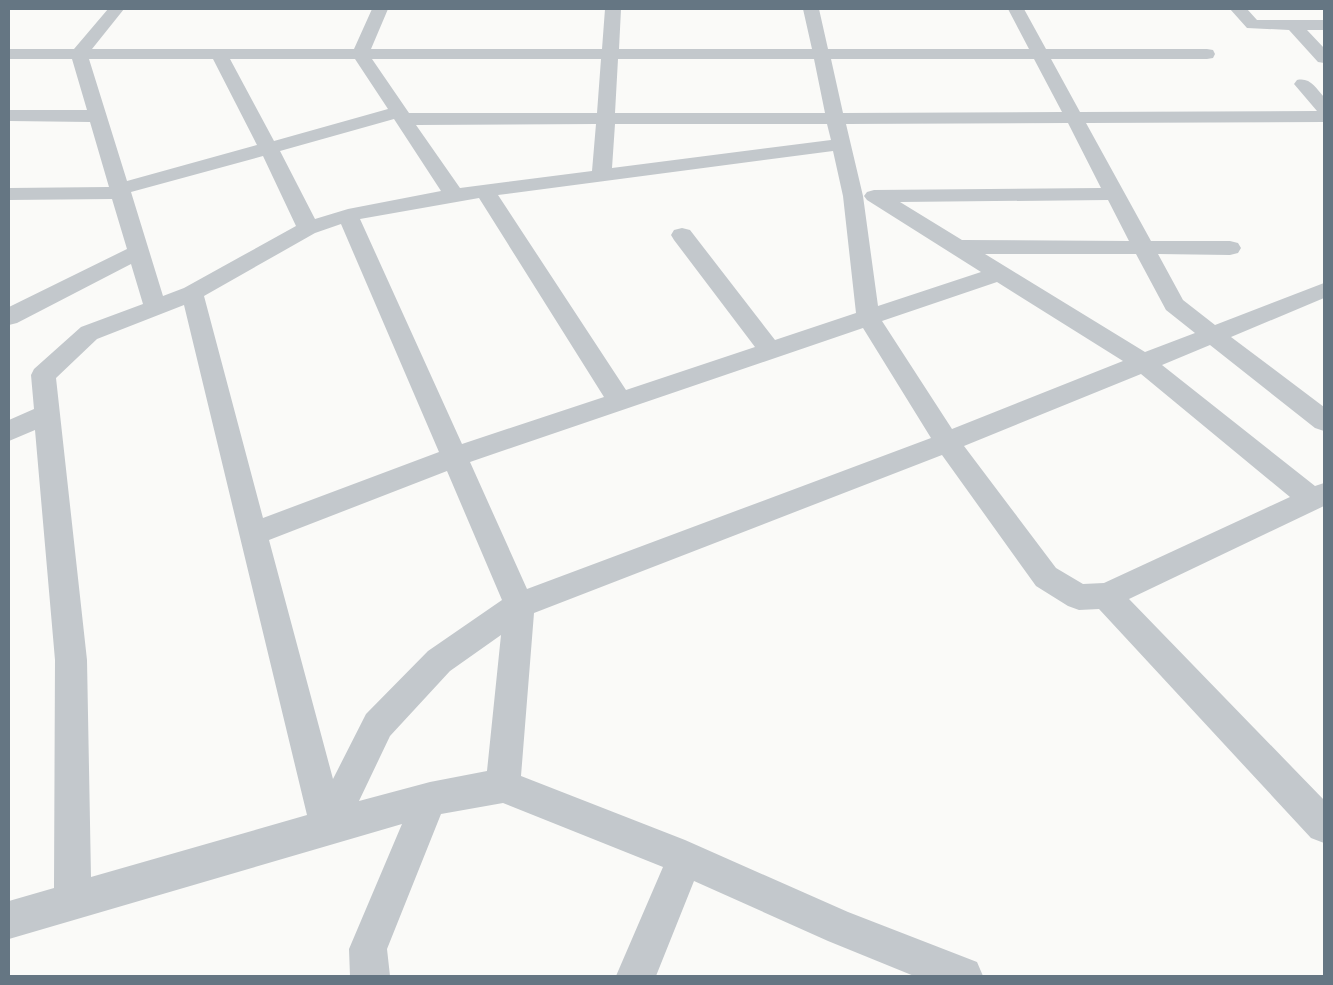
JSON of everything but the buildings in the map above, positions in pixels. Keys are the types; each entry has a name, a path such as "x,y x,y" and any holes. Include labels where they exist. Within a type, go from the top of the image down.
{"street":[{"path":"79,54 116,9"},
{"path":"360,54 380,9"},
{"path":"602,176 613,9"},
{"path":"811,9 853,196 868,317 947,442 1046,577 1080,597 1106,596 1318,496 1144,363 876,196"},
{"path":"1016,9 1174,305 1324,421"},
{"path":"1238,9 1253,25 1324,25"},
{"path":"1293,25 1324,58"},
{"path":"9,54 1207,54"},
{"path":"79,54 154,307"},
{"path":"219,54 297,202 308,228"},
{"path":"360,54 454,195"},
{"path":"1324,84 1303,84 1324,108"},
{"path":"9,210 15,194 120,191 268,148 401,115 606,118 1324,117"},
{"path":"9,116 98,116"},
{"path":"74,900 71,660 43,375 89,333 192,293 308,228 348,215 454,195 841,144"},
{"path":"485,191 620,401"},
{"path":"853,196 1115,194"},
{"path":"348,215 519,605 503,786"},
{"path":"682,235 770,350"},
{"path":"958,247 1230,248"},
{"path":"9,318 138,252"},
{"path":"253,534 454,457 1000,273"},
{"path":"328,827 378,725 439,661 519,605 947,442 1324,290"},
{"path":"9,293 56,293"},
{"path":"192,293 328,827"},
{"path":"9,430 47,414"},
{"path":"1106,596 1321,816"},
{"path":"9,920 430,799 503,786 685,858 841,928 905,964 964,976"},
{"path":"370,976 368,950 430,799"},
{"path":"636,976 685,858"}]}
